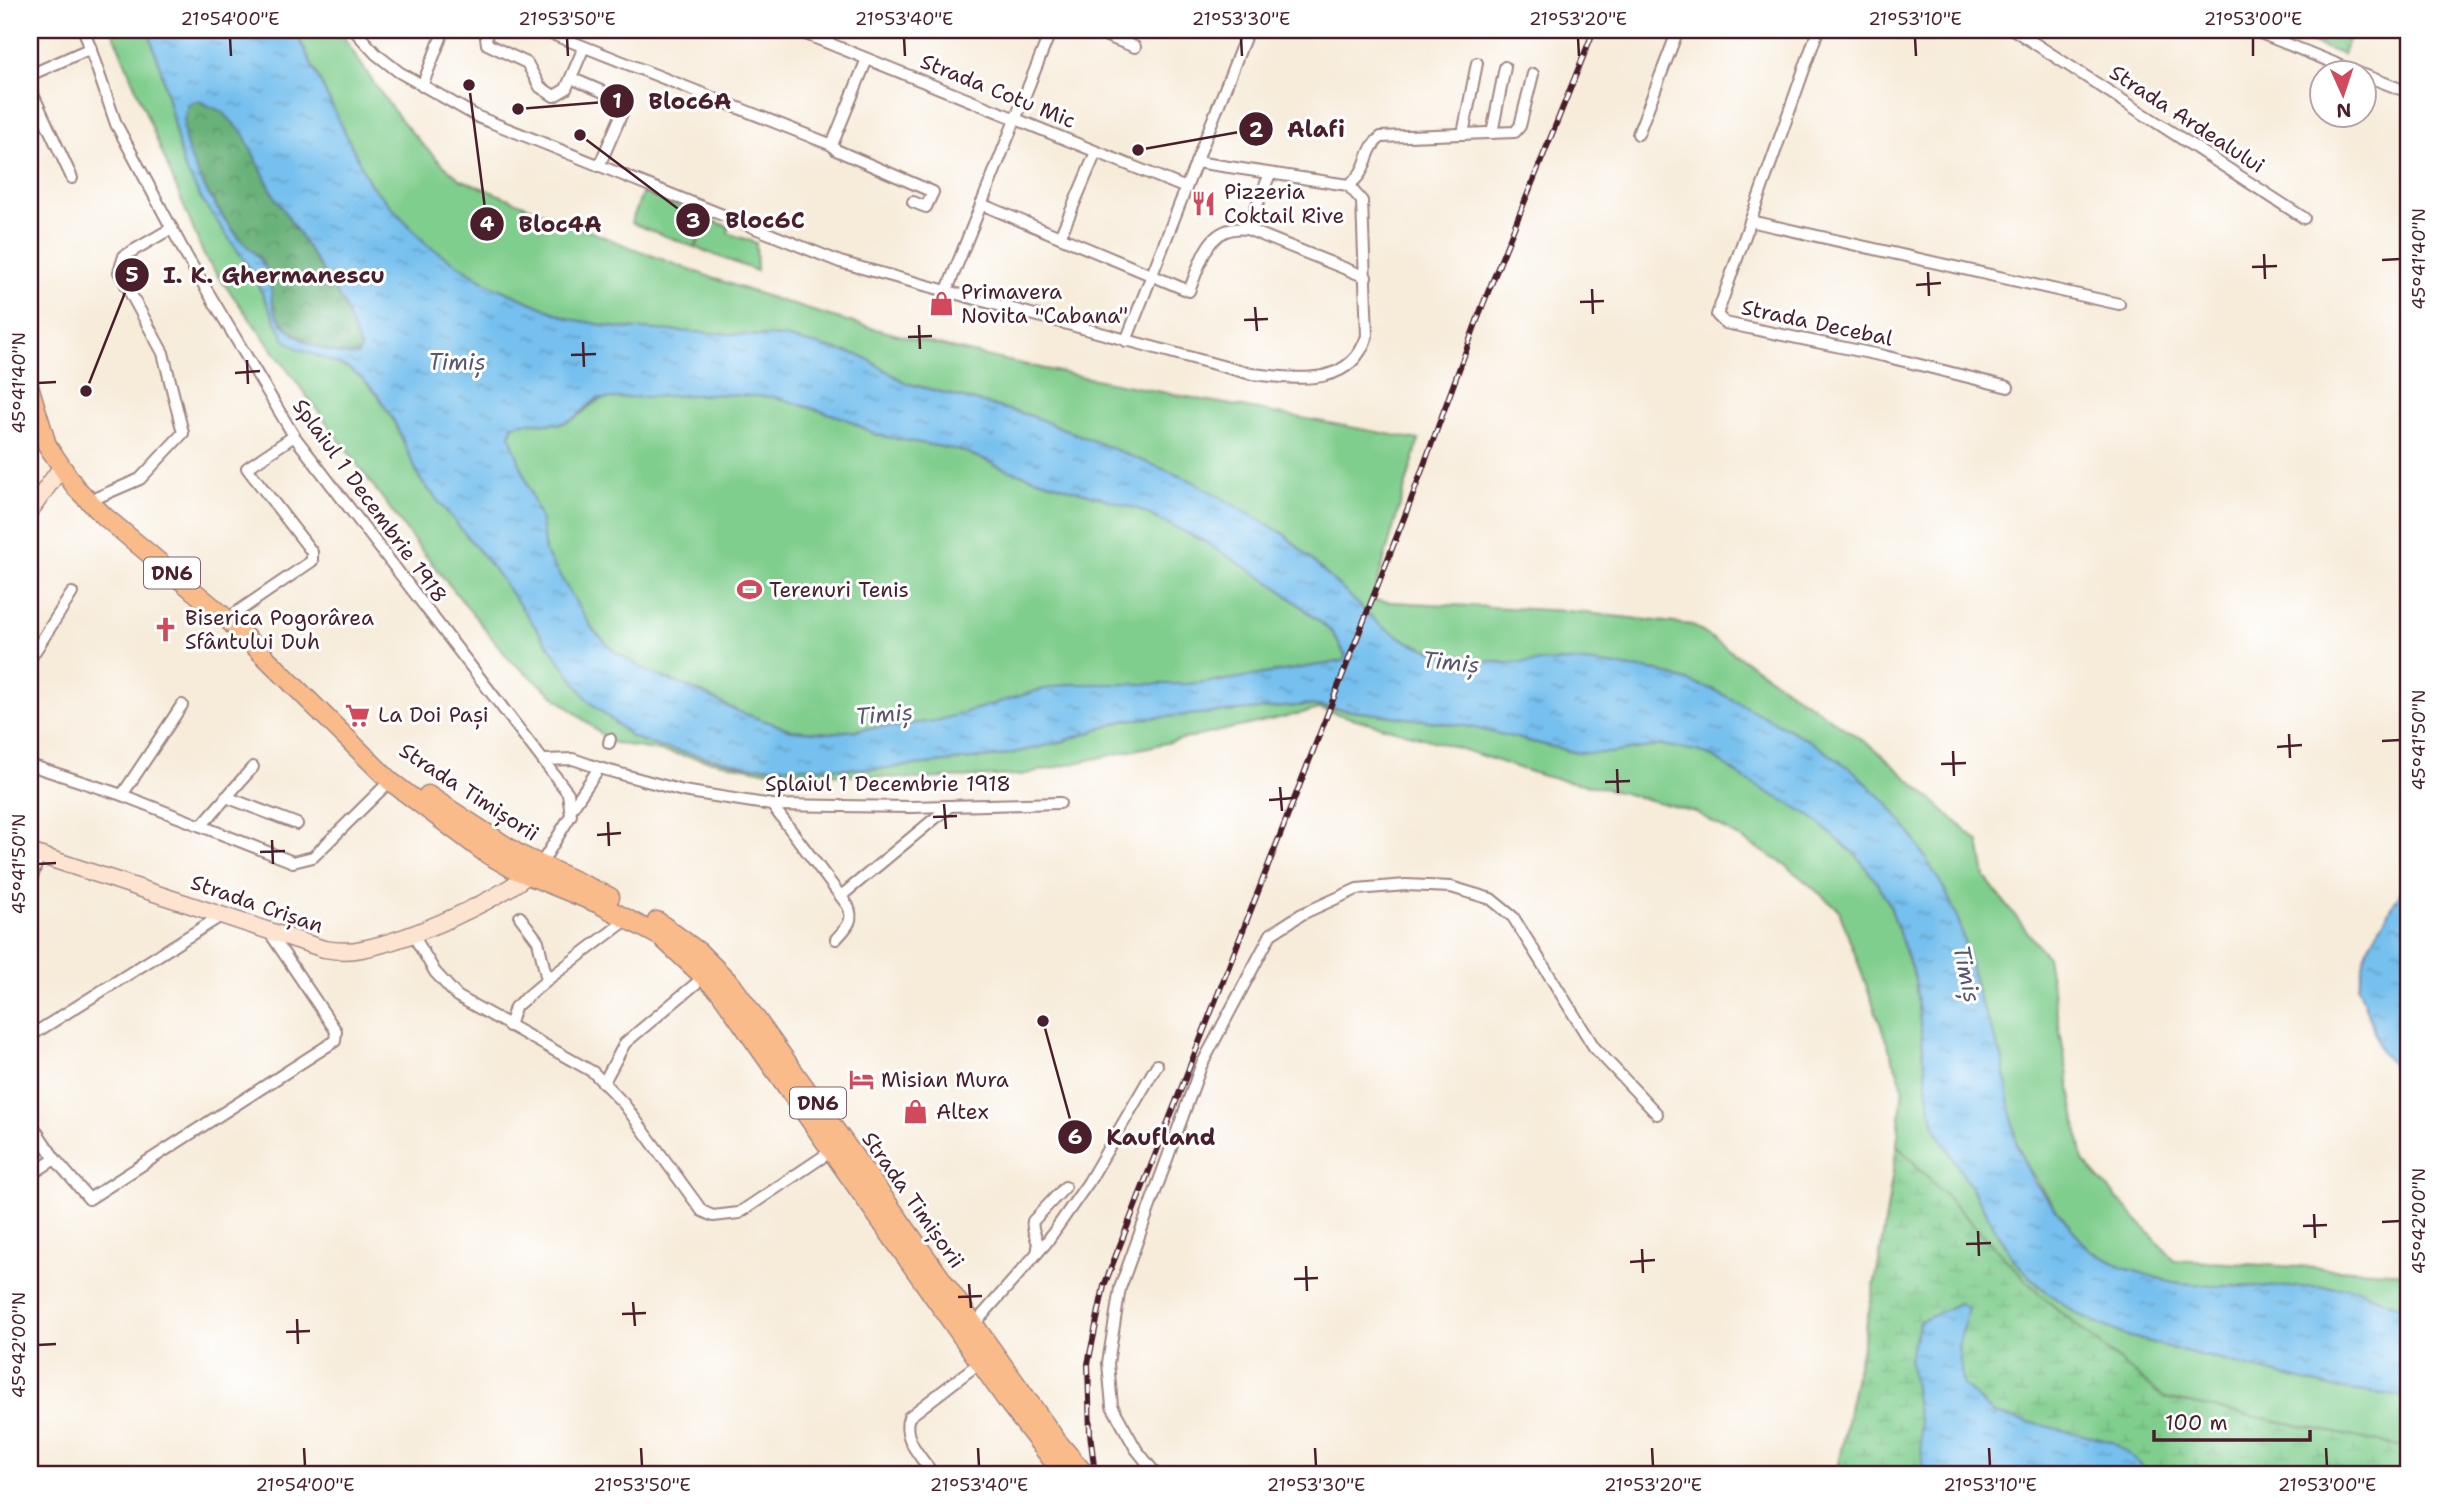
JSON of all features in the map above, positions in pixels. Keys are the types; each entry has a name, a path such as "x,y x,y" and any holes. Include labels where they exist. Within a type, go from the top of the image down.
{"main road":[{"name":"Strada Timișorii","path":"30,389 47,445 60,469 89,501 227,619 390,781 487,854 526,877 599,904 661,937 705,976 720,992 987,1357 1063,1474"},
{"name":"Strada Timișorii","path":"345,736 497,842 652,918 699,952 732,985 968,1331"},
{"name":"Strada Timișorii","path":"987,1357 1085,1474"}],"street":[{"name":"Splaiul 1 Decembrie 1918","path":"84,30 116,124 172,228 294,436 400,577 545,760 568,793 572,808"},
{"path":"354,30 376,54 422,86 478,117 840,262 1251,374 1300,379 1329,375 1353,364 1362,351 1367,336 1362,201 1348,186 1196,162"},
{"path":"422,86 444,30"},
{"path":"485,30 487,44 527,63 546,93 554,96 562,94 584,47"},
{"path":"541,30 832,145 836,150 933,192 926,207 913,202"},
{"name":"Strada Cotu Mic","path":"796,30 1186,188"},
{"path":"947,290 1051,30"},
{"path":"1091,30 1135,47"},
{"path":"1126,341 1248,30"},
{"path":"1638,134 1678,30"},
{"name":"Strada Decebal","path":"1818,30 1717,315 1725,323 1884,356 2008,387"},
{"name":"Strada Ardealului","path":"2014,30 2304,218"},
{"path":"2253,30 2328,60"},
{"path":"30,75 90,48"},
{"path":"832,145 867,59"},
{"path":"1463,134 1477,63"},
{"path":"1492,133 1505,67"},
{"path":"1348,186 1363,174 1373,143 1381,137 1515,132 1520,126 1533,74"},
{"path":"571,78 619,98 625,106 599,166"},
{"path":"2378,80 2408,92"},
{"path":"30,88 72,178"},
{"path":"1060,237 1096,152"},
{"path":"1247,229 1270,174"},
{"path":"981,204 1189,291 1217,234 1226,228 1247,229 1366,277"},
{"path":"1750,221 2119,304"},
{"path":"89,501 139,479 183,433 163,353 119,272 124,256 172,228"},
{"path":"227,619 312,561 312,552 247,468 294,436"},
{"path":"30,511 60,469"},
{"path":"30,659 72,593"},
{"path":"122,795 181,705"},
{"name":"Splaiul 1 Decembrie 1918","path":"545,760 573,759 683,791 772,805 910,807 1060,803"},
{"path":"30,765 122,795 293,862 313,857 390,781"},
{"path":"201,826 253,767"},
{"path":"541,864 572,808 599,768"},
{"path":"226,797 297,824"},
{"path":"772,805 852,914 850,924 836,939"},
{"path":"841,896 950,806"},
{"path":"910,807 928,824"},
{"path":"30,884 34,853"},
{"name":"Strada Crișan","path":"34,853 324,949 342,951 363,949 455,915 526,877 541,864"},
{"path":"1156,1474 1136,1450 1112,1406 1108,1363 1120,1288 1201,1066 1271,934 1302,915 1357,889 1406,885 1451,887 1491,899 1513,917 1594,1047 1657,1114"},
{"path":"30,1036 224,914"},
{"path":"520,917 538,941 547,980"},
{"path":"509,1026 515,1007 628,919"},
{"path":"30,1122 55,1159 89,1199 335,1041 336,1031 268,930"},
{"path":"412,933 435,972 457,996 593,1072 604,1082 624,1104 702,1211 713,1216 739,1213 833,1150"},
{"path":"604,1082 625,1043 705,976"},
{"path":"968,1331 1036,1254 1088,1183 1157,1065"},
{"path":"30,1175 55,1159"},
{"path":"1036,1254 1039,1245 1032,1227 1033,1221 1065,1187"},
{"path":"933,1474 906,1432 909,1417 987,1357"}],"green space":[{"path":"112,30 148,30 162,73 183,165 202,200 249,267 285,339 348,368 377,394 394,421 420,479 493,568 588,700 632,737 656,746 749,766 878,769 1000,756 1061,742 1126,720 1309,705 1466,726 1578,753 1610,753 1662,745 1697,751 1715,758 1744,779 1809,815 1857,856 1875,880 1889,903 1915,979 1930,1109 1937,1131 2015,1261 2037,1284 2075,1313 2124,1335 2334,1388 2408,1397 2408,1448 2164,1398 2039,1294 1897,1145 1903,1087 1839,910 1786,865 1695,812 1608,789 1543,776 1455,747 1320,709 1021,775 918,779 759,770 611,742 509,659 414,541 205,258"},
{"path":"295,30 339,30 379,91 408,128 460,179 667,261 825,315 946,347 1080,376 1419,440 1372,601 1568,611 1692,625 1874,748 1979,842 1985,877 2047,957 2083,1161 2174,1260 2408,1273 2408,1310 2354,1288 2212,1286 2170,1282 2122,1267 2089,1250 2071,1231 2024,1162 2013,1134 2002,1057 1979,999 1807,739 1714,690 1657,671 1576,661 1508,663 1470,660 1440,654 1409,642 1381,626 1284,534 1190,481 1032,416 906,383 862,356 784,337 619,328 570,319 490,285 427,245 370,184"},
{"path":"2279,30 2351,30 2343,55"},
{"path":"199,101 223,112 243,133 274,195 343,303 361,350 358,355 333,352 306,341 294,333 275,313 261,260 244,244 221,212 189,154 184,135 184,117 191,102"},
{"path":"643,192 706,217 694,247 631,223"},
{"path":"708,219 729,227 728,233 756,243 757,271 696,248"},
{"path":"738,394 774,397 844,418 877,435 963,451 1008,470 1138,509 1203,541 1276,586 1332,632 1345,655 1344,661 1187,684 1069,684 1036,691 937,721 829,733 791,730 737,711 702,693 647,671 614,651 593,630 545,552 541,521 510,436 512,426 569,421 596,402 609,397"},
{"path":"1897,1145 2039,1294 2164,1398 2408,1448 2408,1474 1836,1474 1879,1262"}],"water":[{"name":"Timiș","path":"148,30 295,30 370,184 427,245 490,285 570,319 619,328 784,337 862,356 906,383 1032,416 1190,480 1284,534 1381,626 1409,642 1440,654 1470,660 1508,663 1576,661 1657,671 1714,690 1807,739 1854,771 1887,803 1911,834 1946,892 1959,922 1979,999 2002,1057 2017,1147 2034,1182 2089,1250 2122,1267 2170,1282 2212,1286 2354,1288 2408,1310 2408,1397 2334,1388 2124,1335 2075,1313 2037,1284 2015,1261 1937,1131 1930,1109 1915,979 1889,903 1875,880 1857,856 1809,815 1744,779 1715,758 1697,751 1662,745 1610,753 1578,753 1466,726 1309,705 1126,720 1061,742 1000,756 878,769 749,766 656,746 632,737 588,700 493,568 420,479 394,421 377,394 348,368 297,348 285,340 249,267 202,200 183,165 162,73","holes":["199,101 223,112 243,133 274,195 343,303 361,350 358,355 331,352 312,345 295,335 281,321 273,306 263,263 237,236 217,208 188,152 184,133 185,116 191,102","716,394 774,397 844,418 877,435 963,451 1008,470 1138,509 1203,541 1276,586 1332,632 1345,654 1344,661 1187,684 1069,684 1036,691 937,721 829,733 791,730 737,711 702,693 647,671 614,651 593,630 545,552 541,521 510,436 512,426 518,424 567,422 598,399"]},
{"path":"2408,880 2408,1083 2381,1052 2358,986 2367,949"},
{"path":"1959,1303 1968,1309 1958,1346 1963,1385 1994,1414 2113,1442 2152,1474 1923,1474 1919,1419 1909,1358 1920,1322"}],"railway":[{"path":"1095,1474 1090,1433 1088,1364 1104,1286 1411,500 1482,307 1594,30"}],"place":[{"name":"Bloc4A","path":"469,85"},
{"name":"Bloc6A","path":"518,109"},
{"name":"Bloc6C","path":"580,135"},
{"name":"Alafi","path":"1138,150"},
{"name":"Pizzeria Coktail Rive","path":"1204,204"},
{"name":"Primavera Novita \"Cabana\"","path":"941,304"},
{"name":"I. K. Ghermanescu","path":"86,391"},
{"name":"Terenuri Tenis","path":"749,590"},
{"name":"Biserica Pogorârea Sfântului Duh","path":"165,630"},
{"name":"La Doi Pași","path":"358,715"},
{"name":"Kaufland","path":"1043,1021"},
{"name":"Misian Mura","path":"861,1080"},
{"name":"Altex","path":"916,1112"}]}
